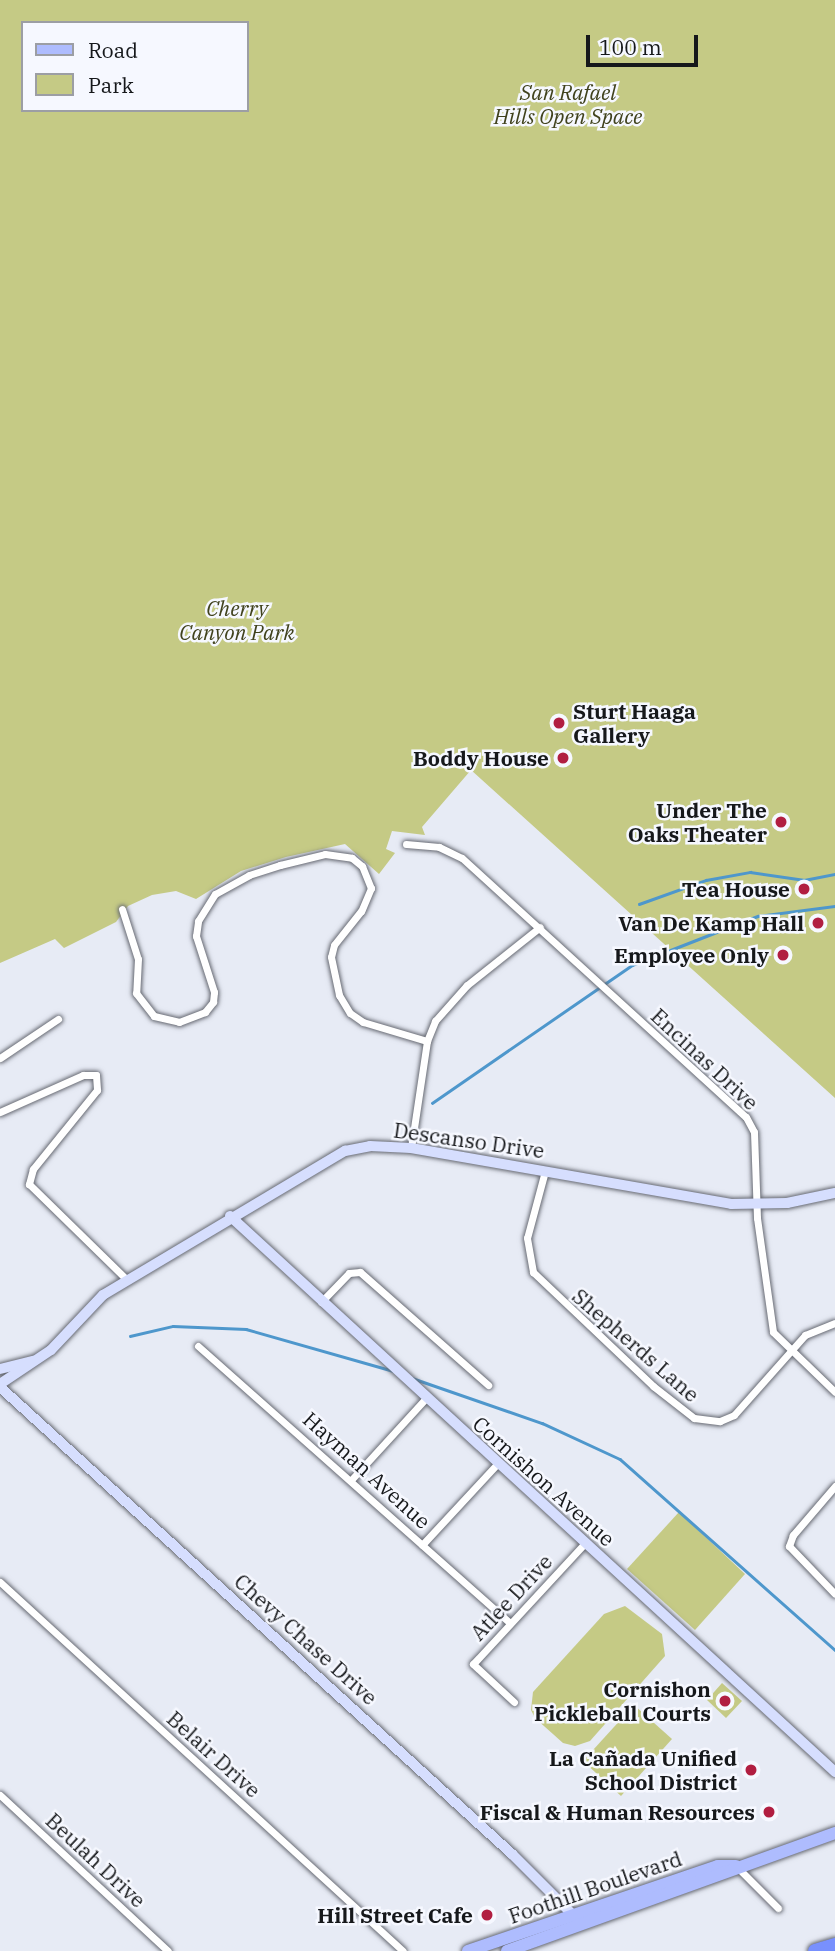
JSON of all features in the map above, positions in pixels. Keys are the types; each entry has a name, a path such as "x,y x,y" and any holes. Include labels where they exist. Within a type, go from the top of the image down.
{"highway":[{"path":"815,1951 835,1945"}],"main road":[{"name":"Foothill Boulevard","path":"468,1951 496,1947 573,1913 718,1866 736,1866 835,1833"},
{"name":"Foothill Boulevard","path":"507,1951 722,1877 736,1866"}],"street":[{"name":"Encinas Drive","path":"406,844 439,847 462,858 746,1117 754,1132 756,1205 773,1332 835,1392"},
{"path":"122,909 138,959 136,993 155,1016 179,1022 205,1012 213,1002 214,992 196,936 198,921 215,894 249,875 280,865 326,854 352,858 362,866 371,888 362,911 334,945 332,965 339,995 350,1013 363,1023 426,1041"},
{"path":"411,1148 426,1041 447,1004 540,927"},
{"path":"0,1058 58,1019"},
{"path":"0,1112 83,1075 96,1075 97,1090 33,1169 29,1184 127,1280"},
{"name":"Descanso Drive","path":"0,1385 51,1350 95,1301 230,1216 345,1151 370,1146 411,1148 756,1205 835,1193"},
{"name":"Shepherds Lane","path":"545,1171 527,1238 533,1272 677,1407 707,1422 734,1415 805,1335 835,1323"},
{"name":"Cornishon Avenue","path":"230,1216 321,1303 835,1772"},
{"path":"321,1303 349,1273 360,1272 488,1385"},
{"name":"Hayman Avenue","path":"198,1346 352,1479 510,1623"},
{"path":"0,1369 33,1361"},
{"name":"Chevy Chase Drive","path":"0,1385 573,1913 581,1926"},
{"path":"352,1479 426,1398"},
{"path":"422,1545 497,1464"},
{"path":"835,1486 793,1535 789,1546 835,1594"},
{"name":"Atlee Drive","path":"514,1702 473,1664 584,1543"},
{"name":"Belair Drive","path":"0,1583 403,1951"},
{"name":"Beulah Drive","path":"0,1795 168,1951"},
{"path":"736,1866 778,1908"}],"green space":[{"path":"0,0 835,0 835,1098 471,770 422,827 425,835 392,831 386,849 395,853 379,874 345,844 286,857 241,871 196,899 176,891 152,895 128,906 116,922 64,948 55,939 0,963"},
{"path":"679,1512 745,1574 695,1630 627,1569"},
{"path":"625,1606 662,1634 665,1656 590,1741 575,1746 563,1743 535,1718 531,1710 533,1692 604,1614"},
{"name":"Cornishon Pickleball Courts","path":"722,1683 742,1701 726,1718 707,1700"},
{"path":"634,1705 672,1739 621,1796 583,1761"}],"waterway":[{"path":"639,904 706,880 750,872 804,880 835,874"},
{"path":"432,1103 632,965 758,916 835,906"},
{"path":"130,1336 173,1326 246,1329 393,1371"},
{"path":"412,1378 542,1423 620,1459 835,1650"}],"place":[{"name":"Sturt Haaga Gallery","path":"559,723"},
{"name":"Boddy House","path":"563,758"},
{"name":"Under The Oaks Theater","path":"781,822"},
{"name":"Tea House","path":"804,889"},
{"name":"Van De Kamp Hall","path":"818,923"},
{"name":"Employee Only","path":"783,955"},
{"name":"Cornishon Pickleball Courts","path":"725,1701"},
{"name":"La Cañada Unified School District","path":"751,1770"},
{"name":"Fiscal & Human Resources","path":"769,1812"},
{"name":"Hill Street Cafe","path":"487,1915"}],"park label":[{"name":"San Rafael Hills Open Space","path":"568,104"},
{"name":"Cherry Canyon Park","path":"237,620"}]}
